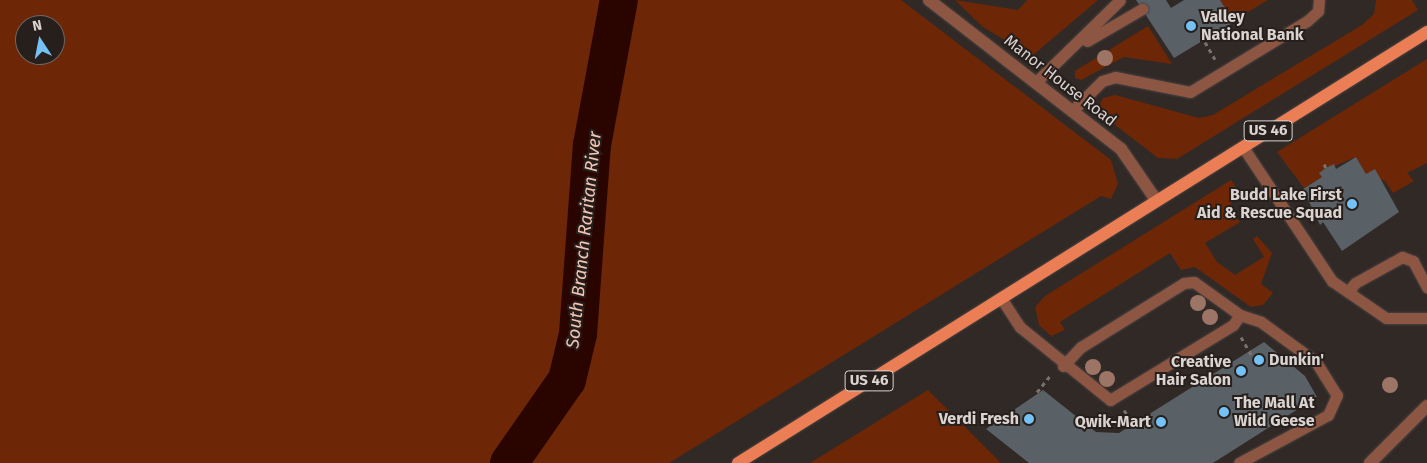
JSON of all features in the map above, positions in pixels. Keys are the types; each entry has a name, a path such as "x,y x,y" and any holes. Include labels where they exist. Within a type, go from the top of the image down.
{"main road":[{"name":"US 46","path":"738,463 1427,32"}],"street":[{"name":"Manor House Road","path":"929,0 1036,82 1129,158 1156,200"},
{"path":"1370,463 1427,406"}],"lane":[{"path":"1036,82 1078,46 1120,0"},
{"path":"1072,111 1102,82 1116,77 1190,92 1307,21 1318,11 1319,0"},
{"path":"1078,46 1142,9"},
{"path":"1243,146 1332,281 1386,318 1426,314"},
{"path":"1348,292 1355,283 1402,257 1413,261 1427,287"},
{"path":"1064,366 1081,348 1186,282 1196,283 1240,316 1261,322 1316,362 1338,398 1328,415 1260,459 1239,463"},
{"path":"1001,298 1020,327 1103,398 1117,399 1233,325 1240,316"}],"path":[{"path":"1037,392 1064,366"},
{"path":"1117,399 1136,427"}],"shaded area":[{"path":"0,0 901,0 1111,160 1118,184 1111,199 1101,196 669,463 0,463"},
{"path":"955,0 1018,10 1027,0 1098,0 1032,56 983,27"},
{"path":"1220,0 1268,0 1233,21"},
{"path":"1376,0 1412,0 1418,10 1177,159 1158,158 1097,111 1103,98 1115,95 1199,118 1213,115 1362,25 1374,14"},
{"path":"1148,26 1172,64 1124,57 1081,80 1075,78 1075,71"},
{"path":"1427,59 1427,163 1407,173 1414,181 1393,193 1385,181 1366,174 1356,157 1320,172 1322,177 1304,188 1277,152"},
{"path":"1231,180 1239,192 1229,207 1240,222 1205,243 1217,262 1235,275 1264,257 1253,239 1257,236 1272,253 1261,284 1273,293 1263,305 1251,307 1195,267 1181,270 1170,253 1060,322 1065,330 1051,336 1039,325 1035,307 1045,296"},
{"path":"928,390 1001,463 810,463"}],"building":[{"name":"Valley National Bank","path":"1136,0 1166,0 1171,8 1184,0 1220,0 1234,22 1174,58"},
{"name":"Budd Lake First Aid & Rescue Squad","path":"1356,157 1366,174 1375,169 1399,212 1342,251 1323,222 1320,225 1303,189 1322,177 1319,173 1326,168 1334,164 1336,169"},
{"name":"The Mall At Wild Geese","path":"1264,342 1305,376 1317,397 1213,463 1029,463 986,429 1043,390 1096,432 1119,433"}],"waterway":[{"name":"South Branch Raritan River","path":"509,463 567,380 578,334 592,145 619,0"}],"place":[{"name":"Valley National Bank","path":"1191,26"},
{"name":"Budd Lake First Aid & Rescue Squad","path":"1352,204"},
{"name":"Dunkin'","path":"1259,360"},
{"name":"Creative Hair Salon","path":"1241,371"},
{"name":"The Mall At Wild Geese","path":"1224,412"},
{"name":"Verdi Fresh","path":"1029,419"},
{"name":"Qwik-Mart","path":"1161,422"}]}
